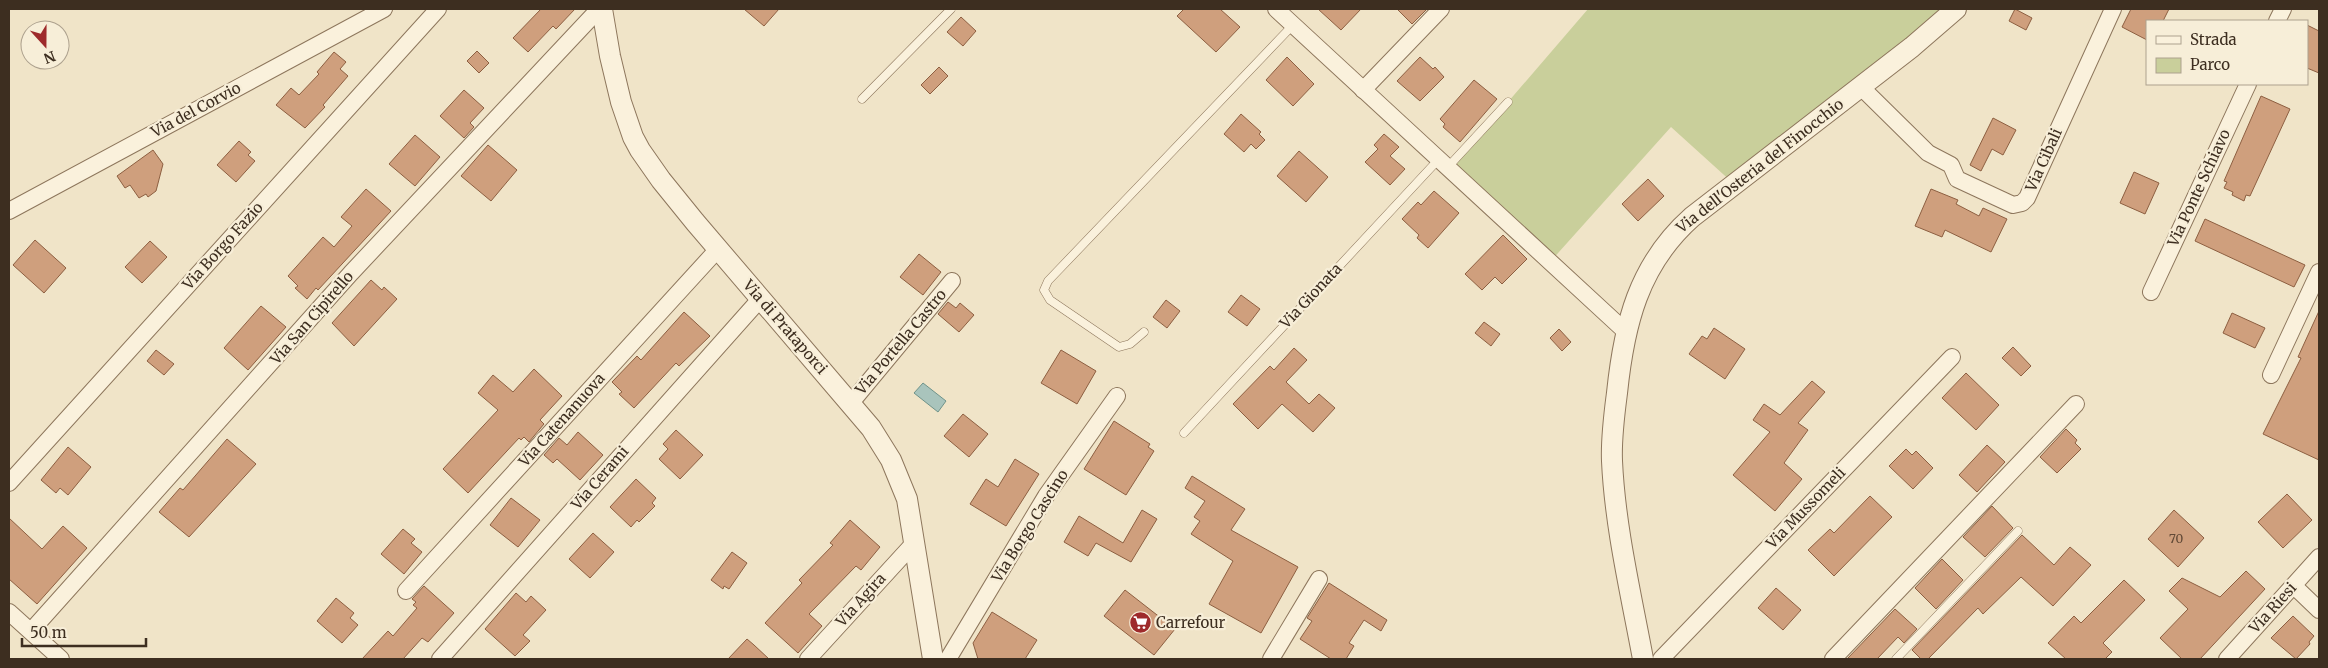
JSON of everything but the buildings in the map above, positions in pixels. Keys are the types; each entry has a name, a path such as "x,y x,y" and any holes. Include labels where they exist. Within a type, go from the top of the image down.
{"street":[{"name":"Via del Corvio","path":"10,207 384,9"},
{"name":"Via Borgo Fazio","path":"9,483 438,9"},
{"name":"Via di Prataporci","path":"600,9 615,78 633,137 661,180 877,436 903,484 933,659"},
{"name":"Via San Cipirello","path":"31,631 351,273 600,9"},
{"path":"1276,9 1625,331"},
{"path":"1363,90 1441,9"},
{"name":"Via dell'Osteria del Finocchio","path":"1643,659 1618,511 1612,461 1614,416 1625,331 1649,271 1669,239 1701,209 1912,47 1956,9"},
{"name":"Via Cibali","path":"1861,86 1924,150 1951,165 1957,179 2014,205 2019,204 2027,198 2113,9"},
{"name":"Via Ponte Schiavo","path":"2151,292 2248,85"},
{"name":"Via Catenanuova","path":"406,591 718,249"},
{"path":"2271,375 2319,272"},
{"name":"Via Portella Castro","path":"850,404 952,281"},
{"name":"Via Cerami","path":"440,659 761,298"},
{"name":"Via Mussomeli","path":"1661,659 1952,357"},
{"name":"Via Borgo Cascino","path":"948,659 1046,496 1117,396"},
{"path":"1833,659 2076,404"},
{"name":"Via Agira","path":"808,659 914,542"},
{"name":"Via Riesi","path":"2227,659 2319,557"},
{"path":"1271,659 1319,579"},
{"path":"2294,586 2319,610"},
{"path":"10,615 31,631 61,659"}],"lane":[{"path":"862,99 951,9"},
{"path":"1144,332 1130,344 1119,347 1050,300 1044,290 1048,281 1293,25"},
{"name":"Via Gionata","path":"1184,433 1443,164 1508,102"},
{"path":"1896,659 2018,531"}],"green space":[{"path":"1588,9 1956,9 1734,184 1671,127 1550,262 1447,168 1508,102"}],"water":[{"path":"923,383 946,401 938,412 914,393"}],"place":[{"name":"Carrefour","path":"1140,623"}]}
